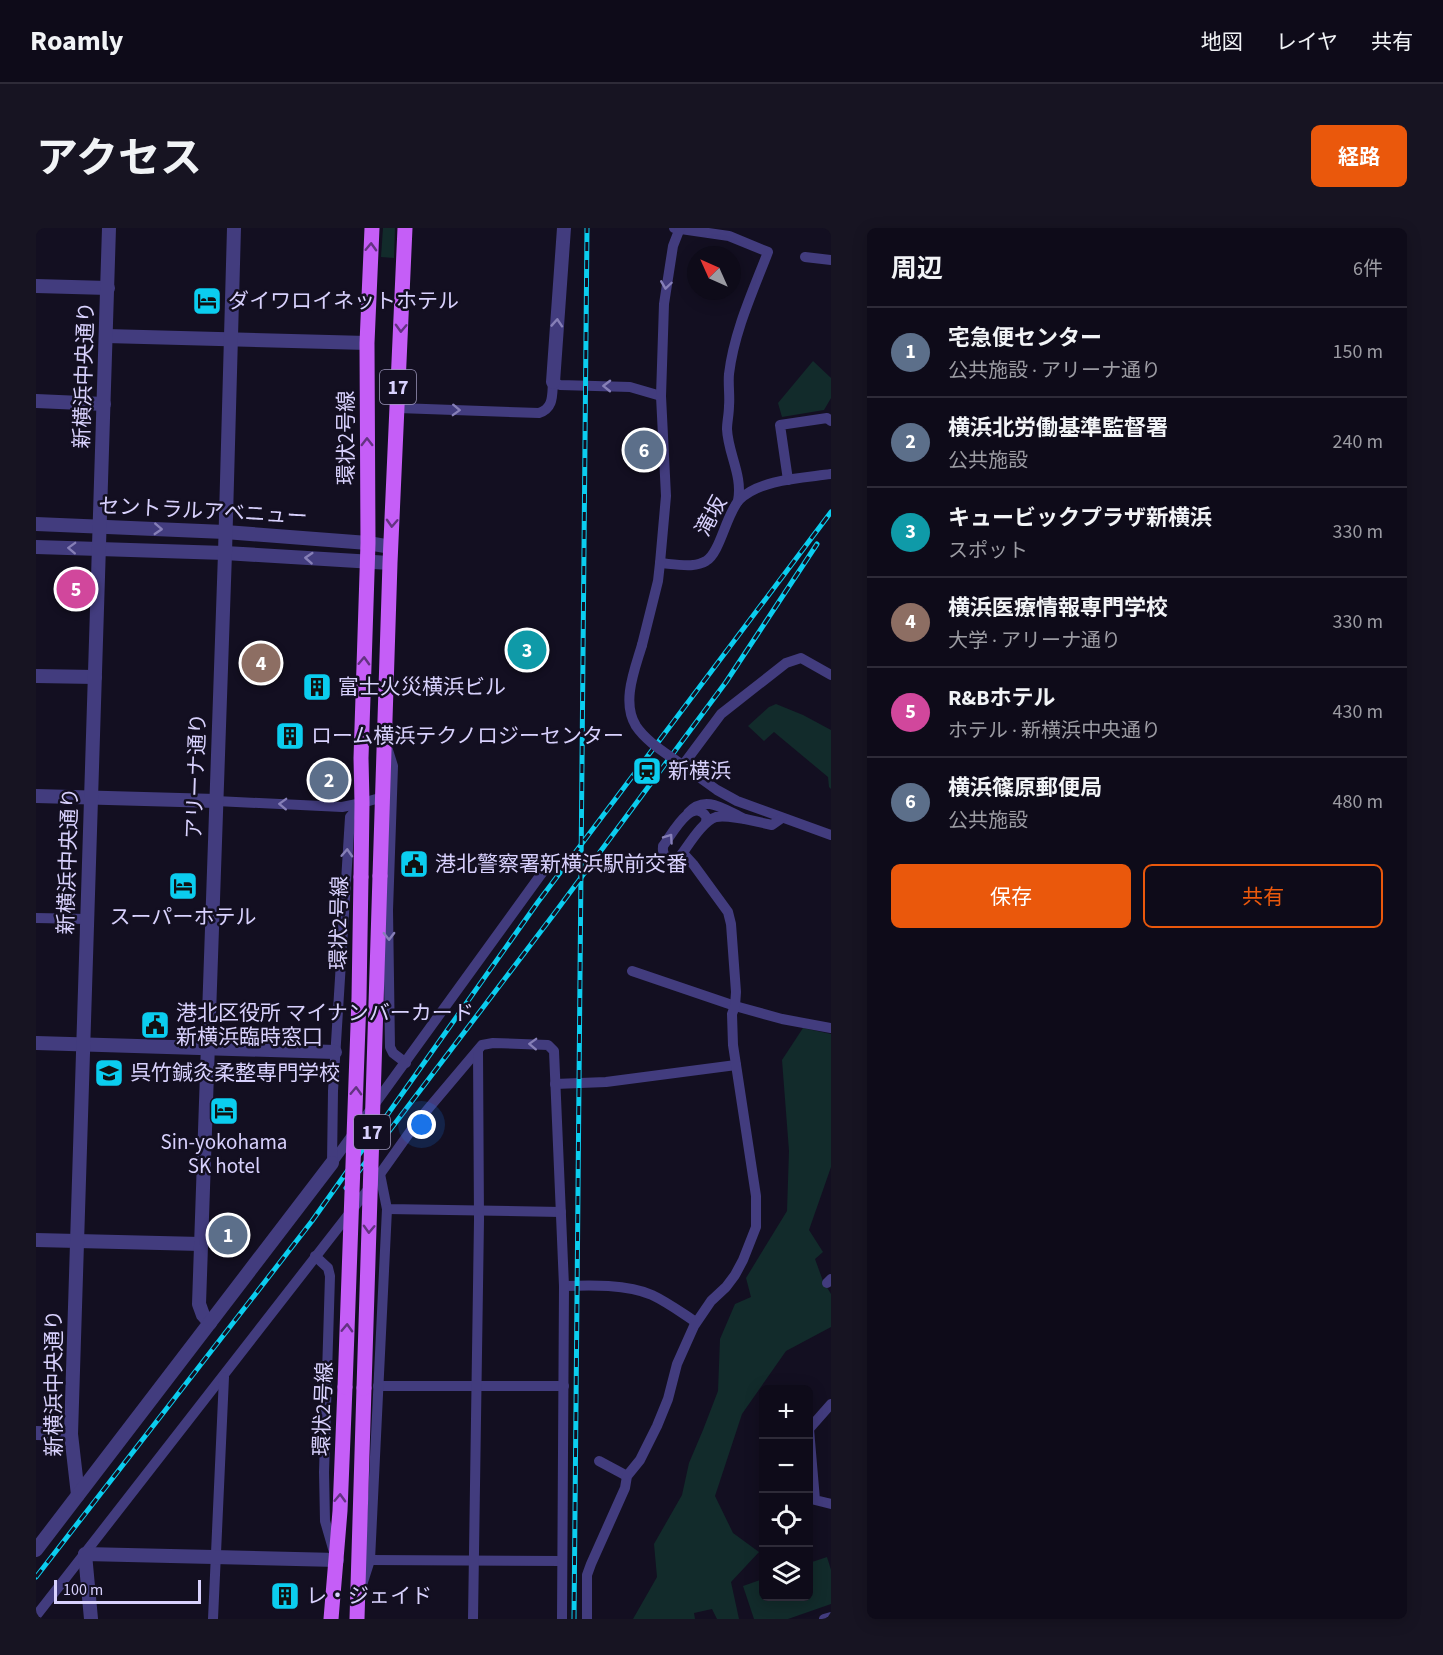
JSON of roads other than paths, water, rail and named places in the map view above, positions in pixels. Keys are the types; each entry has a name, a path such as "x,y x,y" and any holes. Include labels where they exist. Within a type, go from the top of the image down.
{"main road":[{"name":"環状2号線","path":"331,1619 337,1560 345,1387 359,998 361,758 368,543 367,343 372,228"},
{"name":"環状2号線","path":"357,1619 371,1387 380,876 390,563 405,228"}],"street":[{"name":"新横浜中央通り","path":"78,1495 71,1434 110,228"},
{"name":"アリーナ通り","path":"210,1323 200,1311 199,1304 234,228"},
{"path":"398,408 539,413 545,411 552,400 564,228"},
{"path":"674,228 729,236 768,252 740,329 729,375 727,429 740,491 738,501"},
{"path":"680,228 673,246 664,304 661,396 666,496 660,563 658,581 630,693 631,715 635,725 642,733 717,790 737,801 831,835"},
{"path":"805,257 831,260"},
{"path":"36,286 108,288"},
{"path":"106,336 367,343"},
{"path":"553,382 561,385 630,387 661,396"},
{"path":"36,401 104,404"},
{"path":"788,480 780,425 827,418 831,421"},
{"name":"滝坂","path":"660,563 692,565 706,561 713,554 724,525 738,501 752,491 770,483 831,474"},
{"name":"セントラルアベニュー","path":"36,524 225,532 368,543 391,547"},
{"name":"セントラルアベニュー","path":"36,547 225,553 390,563"},
{"path":"681,764 720,714 786,663 801,658 831,674"},
{"path":"36,676 95,677"},
{"path":"385,740 393,766 388,910 390,1047 405,1064"},
{"path":"36,796 342,807 383,797"},
{"path":"332,1164 335,1052 350,816 362,803"},
{"path":"744,819 712,804 698,805 688,813 663,846 664,856 670,860 678,860 706,821 715,817 744,819 772,825 782,818"},
{"path":"688,813 702,811 707,818 706,821"},
{"path":"587,1619 587,1575 625,1488 627,1476 640,1460 657,1425 668,1399 677,1364 696,1322 711,1301 735,1275 756,1227 756,1196 733,1046 732,1014 735,1006 733,939 728,912 683,854"},
{"path":"36,1550 332,1164 550,862"},
{"path":"36,918 87,920"},
{"path":"632,971 735,1006 831,1028"},
{"path":"36,1043 335,1052"},
{"path":"36,1616 224,1376 417,1122 482,1045 493,1043 548,1045 554,1051 564,1286 562,1619"},
{"path":"473,1619 479,1212 478,1051"},
{"path":"555,1084 606,1082 736,1065"},
{"path":"357,1599 370,1560 371,1387 387,1209 380,1173"},
{"path":"387,1209 561,1212"},
{"path":"36,1240 201,1244"},
{"path":"85,1554 337,1560 325,1521 330,1276 328,1268 315,1256"},
{"path":"564,1286 598,1285 651,1295 696,1322"},
{"path":"213,1619 224,1376"},
{"path":"371,1387 564,1386"},
{"path":"831,1404 810,1429 815,1500 831,1503"},
{"path":"36,1432 71,1434"},
{"path":"599,1461 627,1476"},
{"path":"85,1554 92,1619"},
{"path":"370,1560 562,1561"},
{"path":"824,1619 831,1617"}],"railway":[{"path":"574,1619 587,228"},
{"path":"36,1577 312,1221 538,902 831,512"},
{"path":"346,1188 726,682 817,544"}],"place":[{"name":"ダイワロイネットホテル","path":"207,301"},
{"name":"横浜篠原郵便局","path":"644,450"},
{"name":"R&Bホテル","path":"76,589"},
{"name":"キュービックプラザ新横浜","path":"527,650"},
{"name":"横浜医療情報専門学校","path":"261,663"},
{"name":"富士火災横浜ビル","path":"317,687"},
{"name":"ローム横浜テクノロジーセンター","path":"290,736"},
{"name":"新横浜","path":"647,771"},
{"name":"横浜北労働基準監督署","path":"329,780"},
{"name":"港北警察署新横浜駅前交番","path":"414,864"},
{"name":"スーパーホテル","path":"183,886"},
{"name":"港北区役所 マイナンバーカード 新横浜臨時窓口","path":"155,1025"},
{"name":"呉竹鍼灸柔整専門学校","path":"109,1073"},
{"name":"Sin-yokohama SK hotel","path":"224,1111"},
{"name":"宅急便センター","path":"228,1235"},
{"name":"レ・ジェイド","path":"285,1596"}]}
